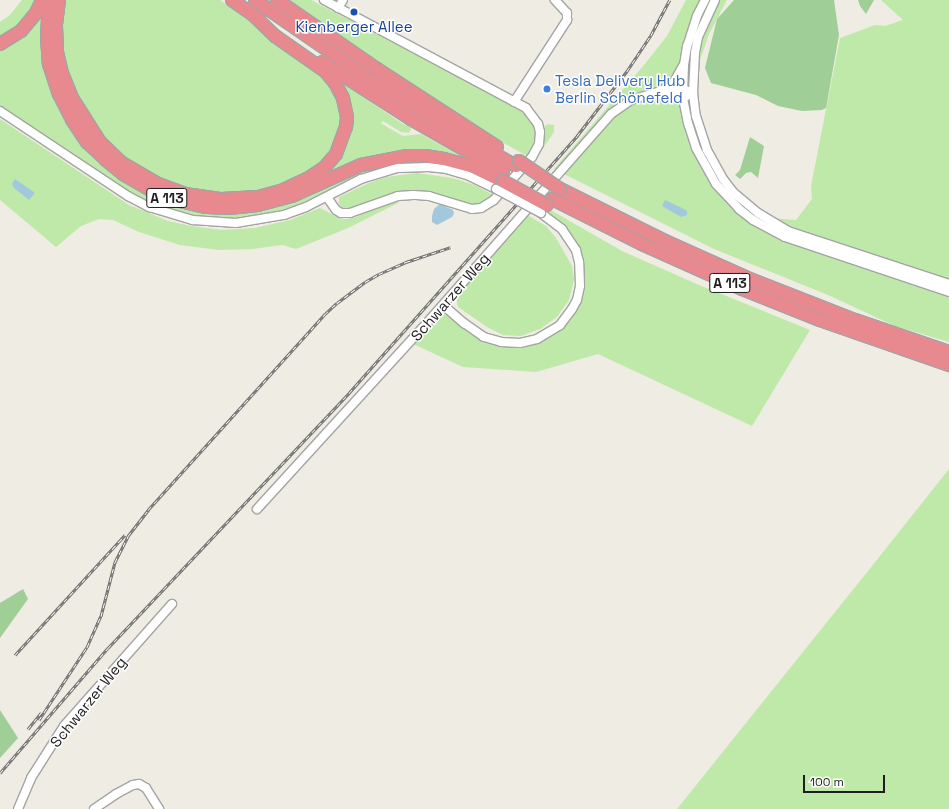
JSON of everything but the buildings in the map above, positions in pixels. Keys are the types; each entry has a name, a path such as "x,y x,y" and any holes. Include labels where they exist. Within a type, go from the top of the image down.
{"highway":[{"path":"0,44 21,32 36,13 42,0"},
{"name":"A 113","path":"49,0 47,29 49,64 59,94 72,120 87,142 106,160 123,174 156,193 171,199 206,207 229,208 258,205 292,196 360,165 407,156 425,156 444,159 474,167 547,206 591,219 686,264 774,302 872,339 949,365"},
{"path":"59,0 56,26 57,52 62,73 72,98 100,142 122,163 158,184 185,194 222,199 258,197 281,191 308,180 324,168 336,154 346,127 347,117 343,98 336,83 325,71 275,36 252,14"},
{"name":"A 113","path":"232,0 411,119 502,182"},
{"path":"255,0 371,80 458,133 518,163"},
{"path":"277,0 518,163"},
{"path":"280,0 305,19"},
{"name":"A 113","path":"518,163 560,189 665,241 745,277 855,320 949,352"}],"street":[{"path":"324,0 529,110 536,120 540,132 539,144 532,157 503,190 490,203 481,208 472,209 429,196 413,195 393,198 350,213 341,213 336,210 327,197"},
{"path":"338,8 344,0"},
{"path":"514,102 567,20 567,13 555,0"},
{"path":"705,0 690,34 684,65 683,94 690,134 706,168 727,197 752,220 768,229 808,246 949,292"},
{"path":"714,0 698,37 694,59 693,92 700,130 714,164 733,192 758,214 773,224 805,238 949,284"},
{"path":"660,91 670,87 684,65"},
{"name":"Schwarzer Weg","path":"257,509 443,304 611,114 631,100 649,94 660,91 683,94"},
{"name":"Schwarzer Weg","path":"649,94 683,94 693,92"},
{"path":"0,111 128,196 149,207 170,215 213,223 249,222 284,215 327,197 361,179 384,171 412,166 437,168 502,182 547,206 558,225 566,234 576,250 579,262 580,286 572,309 560,325 536,339 520,343 501,342 484,337 464,324 443,304"},
{"name":"Schwarzer Weg","path":"18,809 31,778 64,726 172,604"},
{"path":"94,809 133,785 139,784 146,788 159,809"}],"green space":[{"path":"22,0 41,0 29,20 0,40 0,22 10,15"},
{"path":"63,0 220,0 282,44 333,85 343,120 331,157 294,183 238,196 191,192 141,171 107,144 76,99 63,57 60,22"},
{"path":"290,0 311,0 517,108 527,115 535,130 535,139 531,151 527,156 479,129 404,80"},
{"path":"686,0 727,0 709,34 695,75 697,102 703,128 712,152 724,174 750,204 770,218 796,220 812,199 811,186 840,38 875,25 885,26 903,20 881,0 949,0 949,342 895,326 828,295 714,249 554,169 644,65 667,36"},
{"path":"734,0 834,0 839,35 826,108 822,110 802,111 778,106 756,95 711,83 705,68 717,19"},
{"path":"858,0 874,0 866,14 860,6"},
{"path":"43,10 94,157 124,182 169,204 194,211 216,214 261,212 296,202 367,170 385,165 407,162 432,163 464,169 488,179 487,181 432,164 414,163 388,166 370,172 312,201 284,212 243,220 194,217 159,208 139,199 107,179 0,107 0,47"},
{"path":"342,83 403,124 410,126 411,129 409,133 401,132 383,121 381,123 387,127 403,136 421,134 465,159 441,154 316,180 342,154 348,140 350,131"},
{"path":"0,119 129,205 168,221 191,226 222,230 255,228 290,220 320,208 341,219 348,219 392,202 400,202 348,228 296,249 282,245 253,249 219,250 180,245 139,232 113,220 99,219 81,226 56,247 0,200"},
{"path":"548,124 554,125 554,132 535,160 544,139 542,128"},
{"path":"750,137 764,146 758,178 751,172 746,173 740,179 735,175 740,170"},
{"path":"417,173 452,178 475,185 493,195 488,200 476,204 390,195 348,209 342,208 339,204 339,197 369,183 386,177"},
{"path":"547,208 622,251 699,285 810,330 752,426 598,354 536,372 463,367 411,343 440,314 452,316 511,346 524,347 542,340 560,328 573,314 583,290 568,232 556,219 545,212"},
{"path":"527,215 546,226 556,238 572,266 574,280 569,300 557,317 540,329 521,336 503,335 487,327 458,307 457,301 459,290"},
{"path":"949,469 949,809 677,809 876,561"},
{"path":"23,589 28,599 0,638 0,603"},
{"path":"0,710 18,738 0,758"}],"water":[{"path":"15,179 35,193 29,200 14,188 12,184"},
{"path":"665,200 687,211 687,215 681,217 662,206"},
{"path":"440,204 453,210 454,214 452,217 437,225 432,222 432,216 434,209"}],"railway":[{"path":"0,773 108,648 349,393 577,136 627,71 651,35 670,0"},
{"path":"39,720 87,647 101,616 115,562 128,536 148,510 325,314 337,303 365,282 379,274 406,262 451,247"},
{"path":"15,655 125,535"},
{"path":"28,729 41,713"}],"place":[{"name":"Kienberger Allee","path":"354,12"},
{"name":"Tesla Delivery Hub Berlin Schönefeld","path":"547,89"}]}
